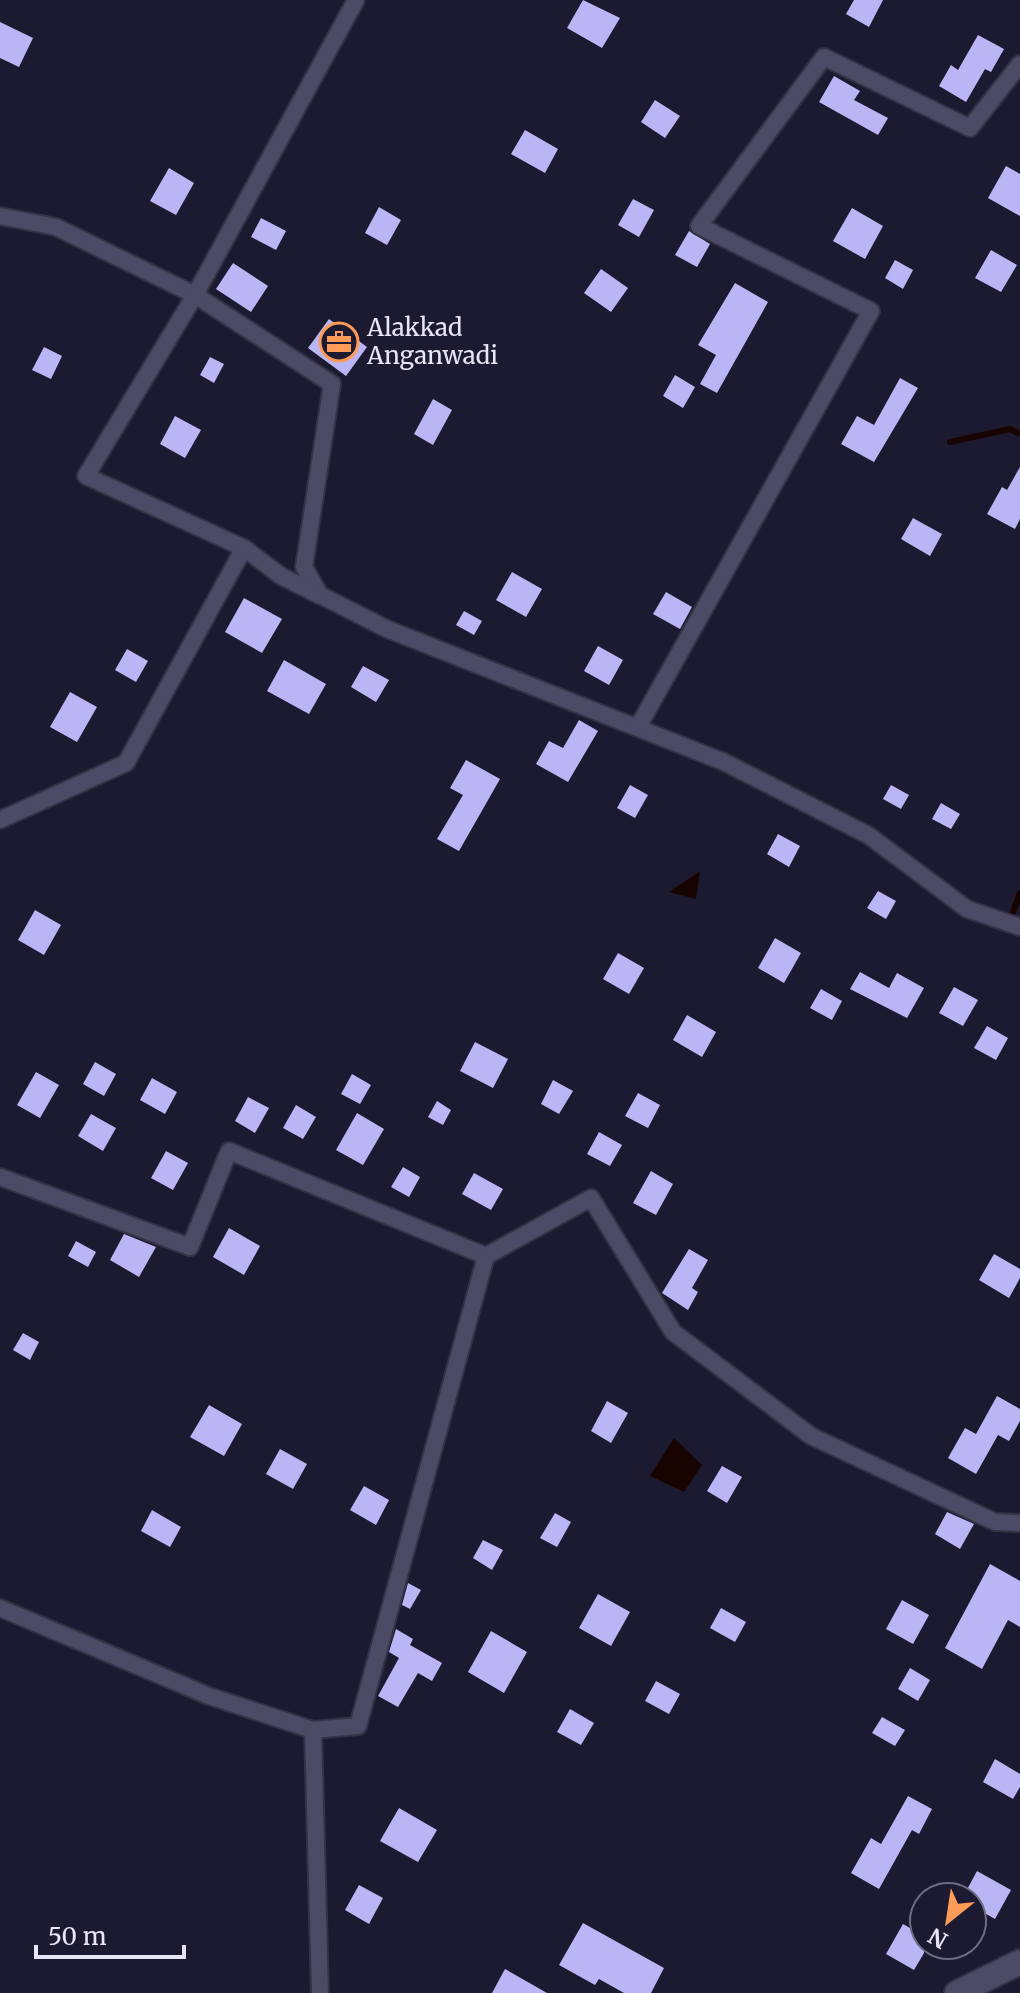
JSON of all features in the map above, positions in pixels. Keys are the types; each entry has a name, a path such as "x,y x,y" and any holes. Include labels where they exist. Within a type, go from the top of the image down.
{"main road":[{"path":"957,1993 1019,1960"}],"street":[{"path":"356,0 195,295 86,476 244,548 281,576 387,629 724,762 868,835 967,909 1020,927"},
{"path":"638,727 871,311 699,226 824,57 970,128 1020,64"},
{"path":"0,216 56,227 195,295 332,384 304,567 320,595"},
{"path":"0,820 126,763 244,548"},
{"path":"0,1177 190,1247 229,1151 486,1256"},
{"path":"0,1608 183,1685 313,1730 358,1726 486,1256 591,1198 673,1332 811,1436 995,1522 1020,1523"},
{"path":"313,1730 320,1993"}],"shaded area":[{"path":"700,871 696,899 669,892"},
{"path":"674,1438 702,1465 684,1492 650,1476"}],"building":[{"path":"583,0 620,18 602,48 567,28"},
{"path":"854,0 883,0 869,27 846,14"},
{"path":"0,22 33,38 19,67 0,58"},
{"path":"978,35 1004,49 991,72 985,69 966,102 939,86 951,65 958,70"},
{"path":"834,76 860,91 854,100 888,118 878,135 819,102"},
{"path":"655,100 680,116 665,138 641,122"},
{"path":"525,130 558,149 545,173 511,154"},
{"path":"1006,166 1020,174 1020,216 988,198"},
{"path":"169,168 194,183 176,215 150,201"},
{"path":"633,199 654,210 639,237 618,225"},
{"path":"379,207 401,220 387,245 365,233"},
{"path":"852,208 883,226 865,259 833,241"},
{"path":"261,218 286,231 276,250 251,237"},
{"path":"689,231 710,244 697,267 675,255"},
{"path":"991,250 1017,265 1001,292 975,278"},
{"path":"895,260 913,270 903,289 885,278"},
{"path":"233,263 268,286 251,312 216,289"},
{"path":"601,269 628,288 611,312 584,293"},
{"path":"735,283 768,302 717,393 700,384 716,355 698,345"},
{"path":"329,319 367,347 346,376 308,348"},
{"path":"44,347 62,356 51,379 32,370"},
{"path":"210,357 224,364 214,383 200,375"},
{"path":"675,375 695,387 683,408 663,396"},
{"path":"900,378 918,388 874,462 841,444 857,416 874,425"},
{"path":"433,399 452,410 433,445 414,434"},
{"path":"175,416 201,430 185,458 160,444"},
{"path":"1020,467 1020,519 1015,529 987,514 1002,487 1007,490"},
{"path":"913,518 942,534 930,556 901,539"},
{"path":"512,572 542,589 526,617 496,600"},
{"path":"666,592 692,607 680,629 653,614"},
{"path":"244,598 282,619 262,653 225,632"},
{"path":"464,611 482,621 474,635 456,625"},
{"path":"598,646 623,660 609,685 584,671"},
{"path":"127,649 148,661 136,682 115,670"},
{"path":"284,660 326,684 309,714 267,691"},
{"path":"363,666 389,680 376,702 351,687"},
{"path":"70,692 97,707 77,742 50,727"},
{"path":"579,720 598,731 568,782 536,764 549,741 563,748"},
{"path":"466,760 500,779 459,851 437,839 463,795 450,788"},
{"path":"630,785 648,795 635,818 617,808"},
{"path":"891,785 909,795 901,809 883,799"},
{"path":"941,803 960,814 951,829 932,819"},
{"path":"778,834 800,846 789,867 767,854"},
{"path":"878,891 896,901 886,919 867,908"},
{"path":"35,910 61,925 44,955 18,940"},
{"path":"775,938 801,953 784,983 758,968"},
{"path":"618,953 644,968 629,994 603,979"},
{"path":"860,972 889,988 897,973 924,988 907,1018 850,989"},
{"path":"954,987 978,1000 963,1026 939,1013"},
{"path":"821,989 842,1001 832,1020 810,1008"},
{"path":"687,1015 716,1032 702,1057 673,1040"},
{"path":"987,1026 1008,1038 996,1060 974,1048"},
{"path":"475,1042 508,1059 493,1088 460,1071"},
{"path":"95,1062 116,1074 104,1096 83,1084"},
{"path":"36,1072 59,1085 40,1118 17,1105"},
{"path":"352,1074 371,1085 360,1104 341,1094"},
{"path":"152,1078 177,1092 165,1114 140,1100"},
{"path":"553,1080 573,1091 559,1114 541,1104"},
{"path":"638,1093 660,1105 648,1128 625,1116"},
{"path":"248,1097 269,1108 255,1133 235,1121"},
{"path":"437,1101 451,1110 443,1125 428,1117"},
{"path":"296,1105 316,1117 303,1139 283,1128"},
{"path":"357,1113 384,1129 363,1165 336,1150"},
{"path":"91,1114 116,1128 103,1151 78,1136"},
{"path":"599,1132 622,1145 610,1166 587,1154"},
{"path":"166,1151 188,1163 173,1190 151,1178"},
{"path":"403,1167 420,1177 409,1197 391,1187"},
{"path":"651,1171 673,1184 656,1215 633,1203"},
{"path":"474,1173 503,1189 491,1210 462,1194"},
{"path":"229,1228 260,1246 244,1275 213,1257"},
{"path":"124,1234 156,1247 139,1277 110,1260"},
{"path":"76,1241 96,1252 88,1267 68,1256"},
{"path":"689,1249 708,1260 692,1288 698,1292 688,1310 662,1293"},
{"path":"994,1254 1020,1269 1020,1278 1009,1298 979,1280"},
{"path":"23,1333 39,1342 30,1360 13,1350"},
{"path":"997,1396 1020,1409 1020,1421 1009,1441 998,1435 976,1474 948,1458 965,1428 976,1434"},
{"path":"607,1401 628,1413 611,1443 591,1431"},
{"path":"209,1405 242,1424 224,1456 190,1437"},
{"path":"280,1449 307,1464 293,1489 266,1474"},
{"path":"722,1466 742,1477 727,1503 707,1491"},
{"path":"364,1486 389,1500 376,1525 350,1510"},
{"path":"152,1510 181,1527 170,1547 141,1531"},
{"path":"947,1512 974,1524 960,1549 935,1534"},
{"path":"555,1513 571,1522 557,1547 540,1538"},
{"path":"483,1540 503,1550 492,1570 473,1558"},
{"path":"990,1564 1020,1581 1020,1627 1008,1620 982,1669 945,1648"},
{"path":"408,1583 421,1590 410,1609 402,1605"},
{"path":"598,1594 630,1612 611,1646 579,1628"},
{"path":"902,1600 929,1615 913,1644 886,1629"},
{"path":"721,1608 746,1622 735,1642 710,1628"},
{"path":"396,1629 413,1639 410,1645 442,1663 432,1681 418,1673 398,1707 378,1696 399,1658 389,1652"},
{"path":"491,1631 527,1652 504,1693 468,1672"},
{"path":"910,1668 930,1680 918,1701 898,1689"},
{"path":"656,1681 680,1694 669,1714 645,1701"},
{"path":"570,1709 594,1723 581,1745 557,1732"},
{"path":"882,1717 905,1730 895,1746 872,1733"},
{"path":"995,1759 1020,1774 1020,1787 1013,1799 983,1782"},
{"path":"908,1796 932,1809 919,1834 912,1830 879,1889 851,1873 871,1838 881,1844"},
{"path":"399,1808 437,1830 418,1862 380,1841"},
{"path":"977,1871 1011,1890 995,1919 988,1915 988,1881 972,1881"},
{"path":"359,1885 383,1898 369,1924 345,1910"},
{"path":"583,1923 664,1968 651,1993 624,1993 599,1979 595,1985 559,1965"},
{"path":"903,1924 908,1927 908,1961 919,1961 914,1970 886,1954"},
{"path":"505,1969 547,1993 492,1993"}],"waterway":[{"path":"950,442 1010,429 1020,434"},
{"path":"1010,920 1020,893"}],"place":[{"name":"Alakkad Anganwadi","path":"339,342"}]}
